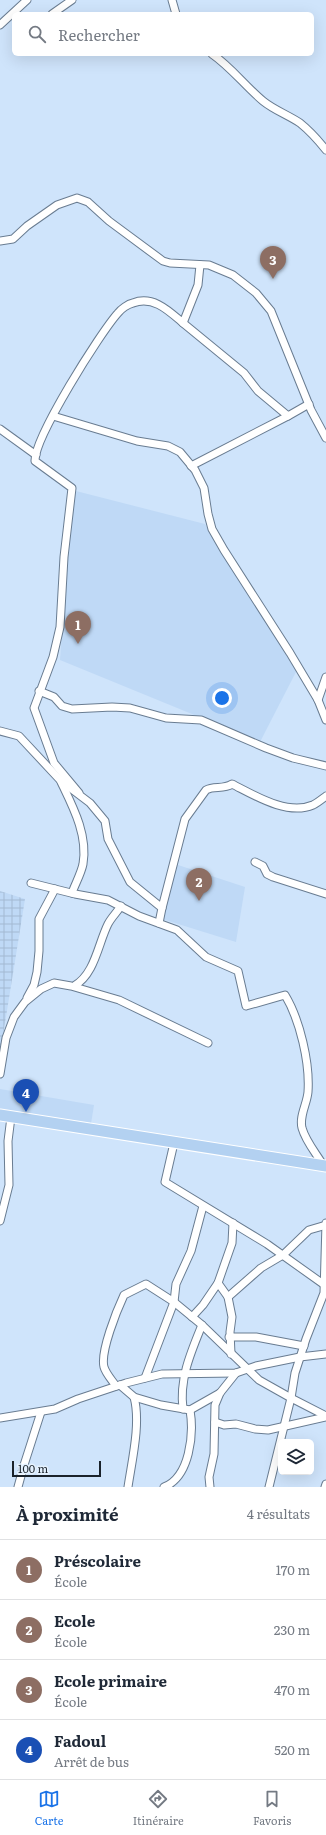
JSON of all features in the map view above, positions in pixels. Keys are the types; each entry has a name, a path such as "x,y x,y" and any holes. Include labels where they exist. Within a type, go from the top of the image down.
{"main road":[{"path":"5,1116 324,1165"}],"street":[{"path":"14,12 27,0"},
{"path":"55,12 72,0"},
{"path":"172,0 175,12"},
{"path":"0,25 12,14"},
{"path":"215,56 276,111 299,122 312,133 326,150"},
{"path":"0,241 13,239 27,226 57,205 77,198 88,202 109,221 163,260 170,263 208,265 233,275 256,293 271,311 309,404 326,438"},
{"path":"183,323 198,285 200,265"},
{"path":"162,908 130,882 108,839 105,821 54,763 34,708 53,656 60,627 64,557 72,488 38,464 35,461 36,455 68,388 119,311 133,302 149,300 164,307 244,372 258,391 288,416"},
{"path":"191,466 309,404"},
{"path":"54,416 137,441 168,446 180,452 191,466 204,488 212,529 290,653 318,700 326,720"},
{"path":"0,428 36,455"},
{"path":"318,700 326,677"},
{"path":"39,691 54,697 62,706 72,709 112,707 130,708 166,718 201,720 292,758 326,766"},
{"path":"0,731 19,736 61,781 79,793"},
{"path":"61,781 78,818 84,846 83,865 72,893"},
{"path":"159,923 183,824 206,790 209,788 226,788 232,784 276,805 292,807 313,806 326,796"},
{"path":"255,862 263,866 269,876 326,894"},
{"path":"31,883 108,900 177,930 206,957 238,970 246,1006 285,995 294,1013 309,1078 308,1095 302,1116 302,1127 309,1145 324,1165"},
{"path":"0,1074 7,1031 34,985 39,951 39,919 55,889"},
{"path":"74,986 84,980 108,924 121,906"},
{"path":"25,1002 41,989 54,983 74,986 119,1000 208,1043"},
{"path":"0,1221 9,1185 8,1141 5,1116"},
{"path":"174,1143 166,1182 203,1206 234,1223 283,1255 325,1290"},
{"path":"145,1378 174,1302 176,1284 191,1250 203,1206"},
{"path":"192,1317 207,1301 218,1283 232,1243 234,1223"},
{"path":"228,1296 261,1268 283,1255 309,1230 326,1224 325,1290 295,1372 291,1398 269,1487"},
{"path":"218,1283 228,1296 232,1317 230,1337 231,1354"},
{"path":"220,1393 190,1410 134,1397 118,1385 104,1367 104,1360 112,1325 124,1295 146,1284 174,1302 202,1324 259,1380 326,1417"},
{"path":"183,1409 181,1394 185,1373 189,1357 202,1324"},
{"path":"230,1337 256,1337 304,1346"},
{"path":"0,1418 41,1412 65,1406 78,1399 118,1385 162,1374 236,1373 248,1368 300,1357 326,1354"},
{"path":"210,1487 209,1477 214,1454 215,1405 220,1393 236,1373"},
{"path":"128,1487 136,1424 136,1406 134,1397"},
{"path":"164,1487 174,1482 177,1478 188,1455 192,1435 190,1410"},
{"path":"18,1487 41,1412"},
{"path":"214,1422 224,1425 241,1425 262,1430 326,1417"}],"shaded area":[{"path":"72,490 205,524 297,670 260,742 60,660"},
{"path":"175,864 245,887 236,942 162,919"},
{"path":"0,891 25,899 0,1054"},
{"path":"0,1089 94,1105 90,1130 0,1115"}],"place":[{"name":"Ecole primaire","path":"273,279"},
{"name":"Préscolaire","path":"78,644"},
{"name":"Ecole","path":"199,901"},
{"name":"Fadoul","path":"26,1112"}]}
